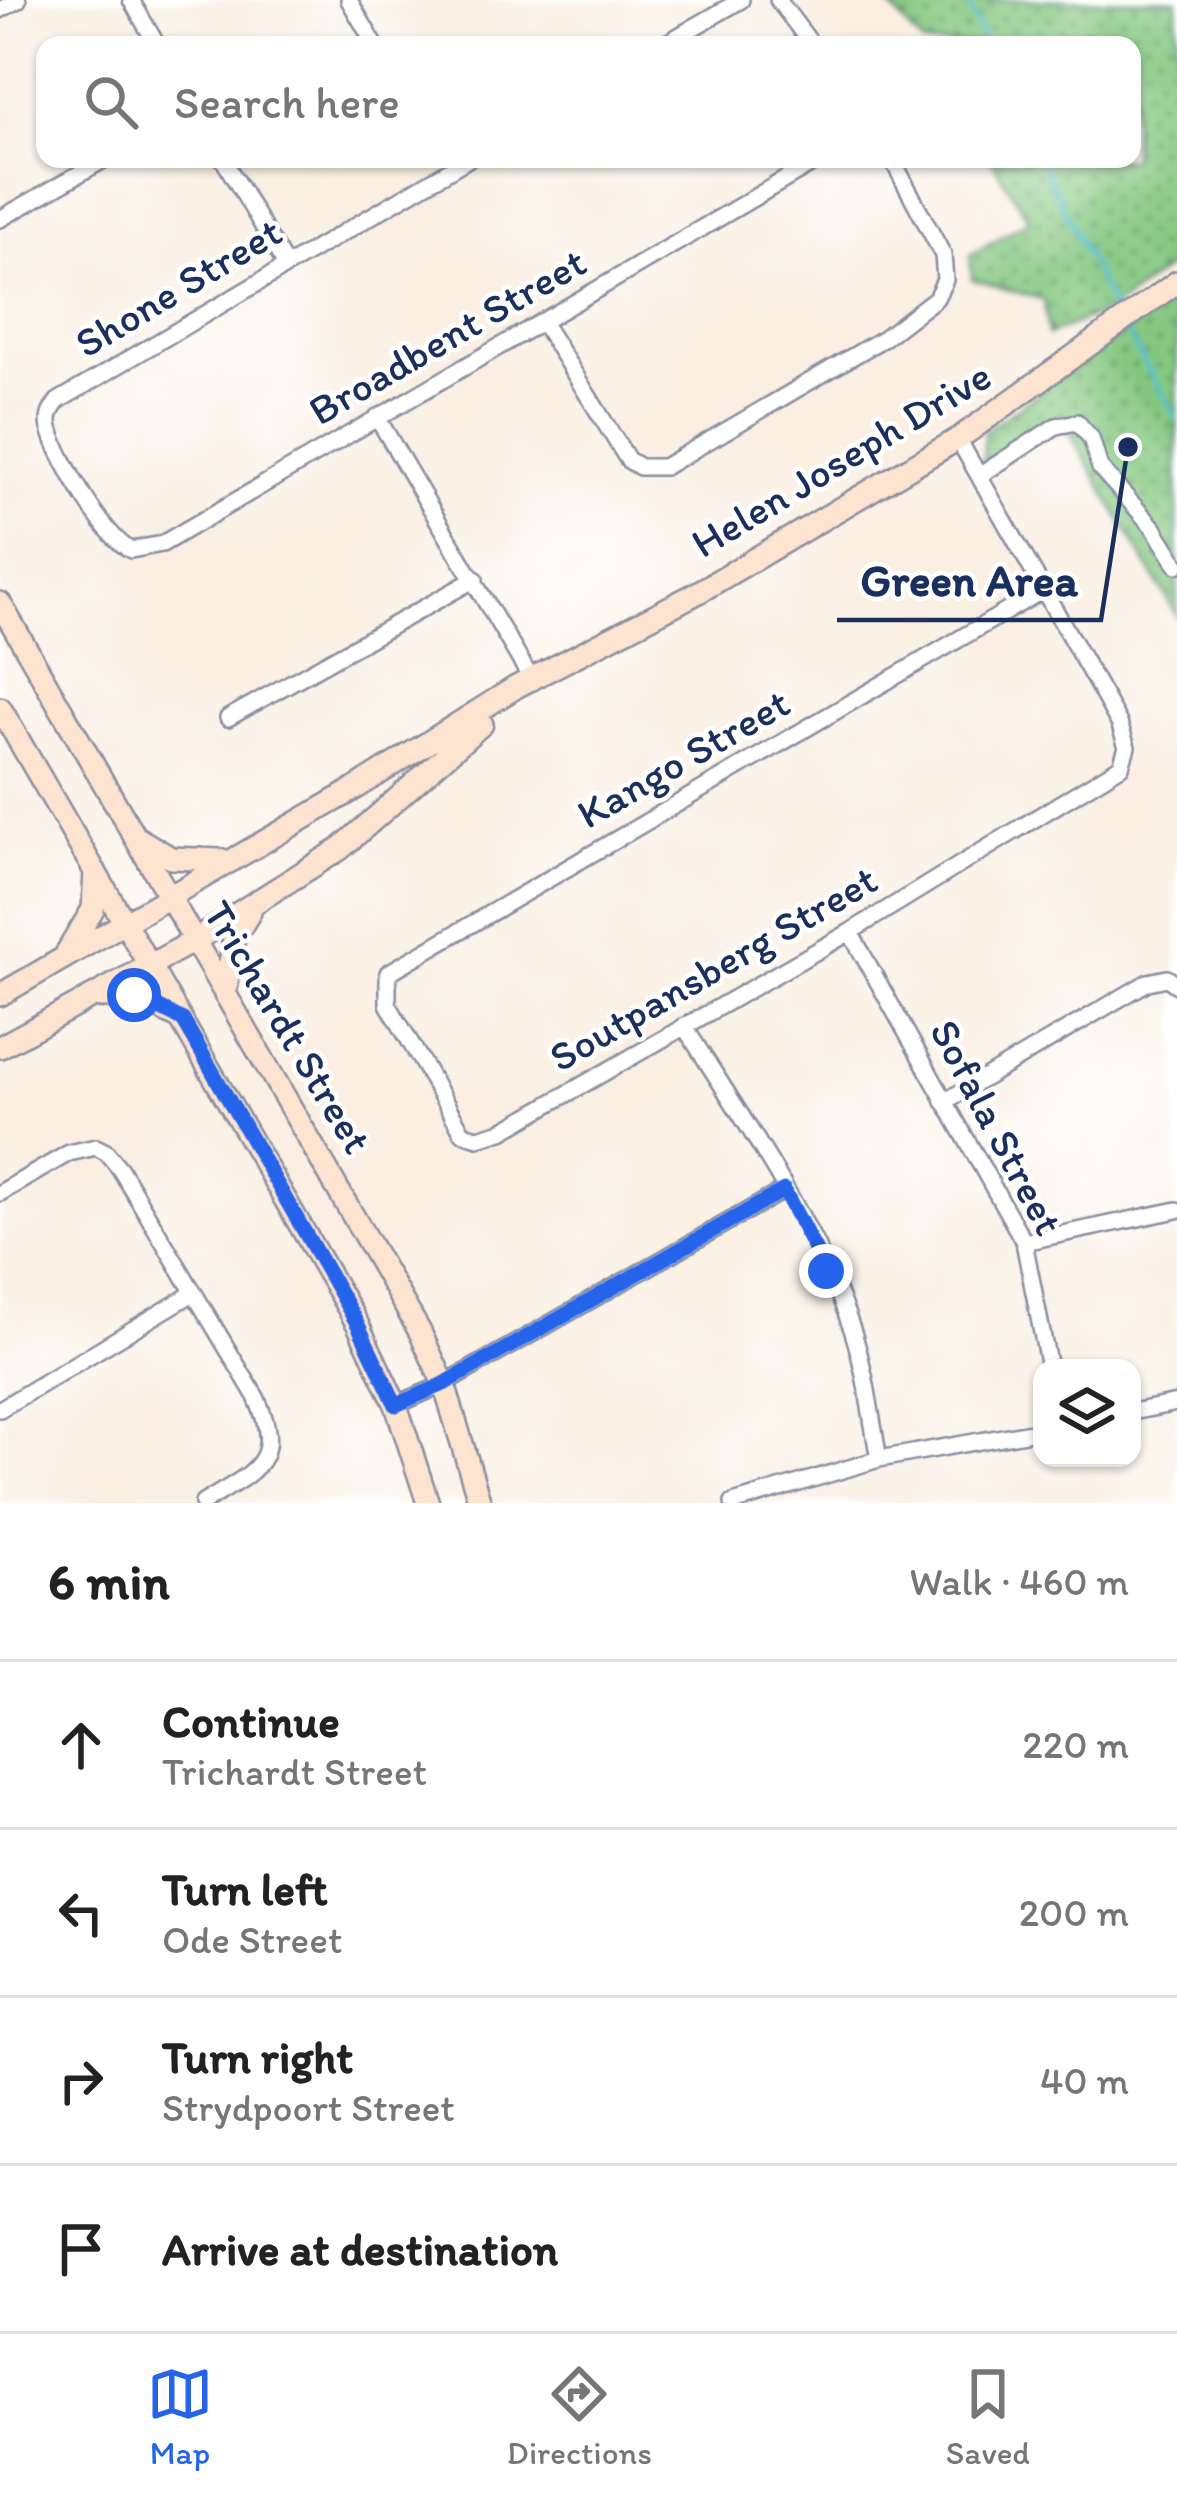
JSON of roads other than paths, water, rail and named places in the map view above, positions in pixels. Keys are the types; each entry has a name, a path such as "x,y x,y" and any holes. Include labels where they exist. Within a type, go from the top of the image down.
{"street":[{"path":"0,10 17,0"},
{"path":"131,0 152,36"},
{"path":"370,36 352,6 375,0"},
{"path":"678,36 740,0"},
{"path":"778,0 805,36"},
{"path":"0,219 89,168"},
{"path":"229,168 285,264"},
{"name":"Shone Street","path":"109,535 50,430 51,410 438,168"},
{"name":"Broadbent Street","path":"109,535 131,550 162,544 805,168"},
{"path":"543,323 618,448 628,460 652,469 884,338 930,306 942,290 945,269 936,235 897,168"},
{"name":"Helen Joseph Drive","path":"0,1047 263,898 359,833 462,738 533,682 697,593 958,439 1177,282"},
{"path":"377,417 533,682"},
{"path":"979,476 1057,426 1077,422 1090,438 1100,468 1154,528 1177,565"},
{"path":"958,439 1043,590"},
{"path":"229,718 475,579"},
{"name":"Soutpansberg Street","path":"388,1004 454,1122 471,1138 502,1131 850,932 1121,766 1127,747 1119,724 1043,590"},
{"name":"Kango Street","path":"388,1004 384,982 396,966 1043,590"},
{"name":"Trichardt Street","path":"0,603 166,898 369,1240 444,1384 480,1503"},
{"name":"Helen Joseph Drive","path":"0,995 236,859 515,687 533,682"},
{"name":"Trichardt Street","path":"0,708 347,1305 396,1405 428,1503"},
{"path":"129,832 184,862 236,859"},
{"path":"58,962 89,920 95,870"},
{"path":"226,995 234,938 263,898"},
{"name":"Sofala Street","path":"850,932 1024,1242 1047,1359"},
{"path":"944,1102 1137,988 1172,982"},
{"path":"92,999 134,995 183,1020"},
{"path":"684,1026 784,1190 854,1335 879,1459"},
{"path":"0,1193 84,1148 106,1152 120,1169 190,1294 256,1397 270,1445 258,1467 203,1503"},
{"path":"396,1405 444,1384 784,1190"},
{"path":"1024,1242 1177,1210"},
{"path":"0,1409 190,1294"},
{"path":"1141,1410 1177,1403"},
{"path":"733,1503 879,1459 1033,1432"}],"waterway":[{"path":"966,0 983,36"},
{"path":"1044,168 1116,316"},
{"path":"1125,330 1177,418"}],"place":[{"name":"Green Area","path":"1128,447"}]}
